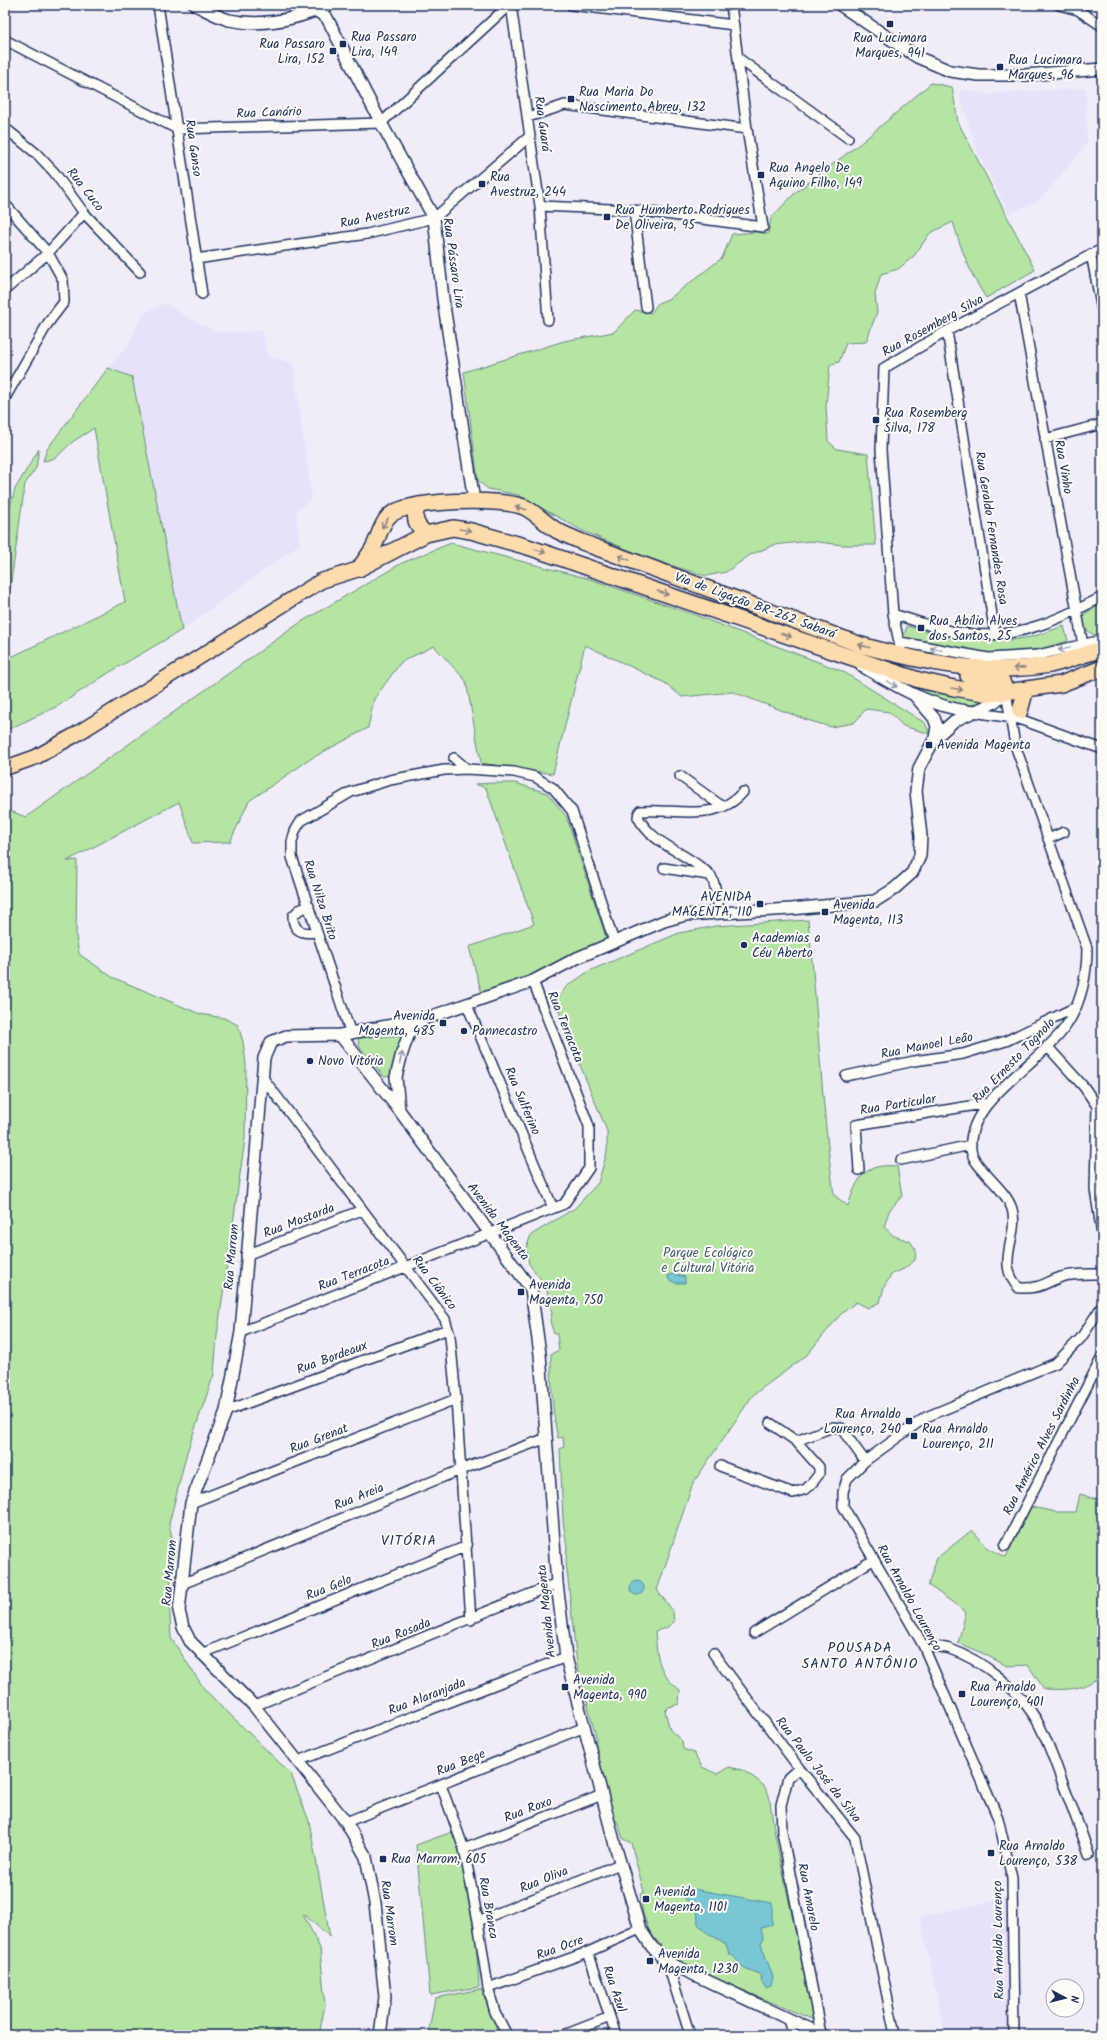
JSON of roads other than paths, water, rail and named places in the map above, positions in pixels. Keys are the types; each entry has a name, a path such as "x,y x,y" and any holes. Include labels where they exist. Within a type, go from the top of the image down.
{"highway":[{"name":"Via de Ligação BR-262 Sabará","path":"359,569 373,547 382,525 399,509 418,505 474,501 525,508 556,530 592,546 861,645 971,667 1016,669 1050,665 1102,648"},
{"path":"418,505 414,516 416,526 426,534"},
{"name":"Via de Ligação BR-262 Sabará","path":"359,569 426,534 453,528 471,531 528,547 919,680 954,688 989,694 1006,692 1061,684 1102,668"},
{"path":"906,653 956,673 1002,681 1006,692"},
{"path":"1015,714 1026,689"}],"main road":[{"path":"5,768 36,757 75,735 321,581 359,569"}],"street":[{"name":"Rua Ganso","path":"158,5 202,294"},
{"path":"195,5 229,20 251,22 278,22 316,8 329,5"},
{"path":"381,123 510,5"},
{"name":"Rua Guará","path":"510,5 528,117 540,206 548,320"},
{"path":"571,5 734,25"},
{"path":"540,206 634,210 763,227 731,5"},
{"path":"840,5 917,57 950,71 978,75 1025,75 1102,69"},
{"path":"1059,5 1078,10 1102,26"},
{"name":"Rua Pássaro Lira","path":"316,8 328,18 381,123 434,218 443,299 474,501"},
{"name":"Rua Canário","path":"5,40 177,129 381,123"},
{"path":"738,58 848,138"},
{"path":"528,117 566,105 748,129"},
{"name":"Rua Cuco","path":"5,128 37,154 54,172 84,213 140,272"},
{"name":"Rua Avestruz","path":"196,259 367,234 434,218 530,136"},
{"path":"5,204 48,253 63,280 64,302 48,323 5,398"},
{"path":"634,210 646,307"},
{"path":"5,290 48,253 84,213"},
{"name":"Rua Rosemberg Silva","path":"906,653 893,614 881,450 884,368 947,331 1102,249"},
{"path":"1091,254 1102,310"},
{"name":"Rua Vinho","path":"1019,293 1083,645"},
{"name":"Rua Geraldo Fernandes Rosa","path":"947,331 995,634"},
{"path":"1045,439 1102,424"},
{"path":"893,614 938,628 973,634 995,634 1020,631 1076,611 1102,597"},
{"name":"Via de Ligação BR-262 Sabará","path":"906,653 988,658 1038,655 1102,640"},
{"name":"Via de Ligação BR-262 Sabará","path":"847,656 915,696"},
{"path":"398,1110 396,1078 402,1053 411,1028 424,1019 532,981 577,958 614,942 664,921 685,915 791,909 875,901 894,890 912,874 920,856 921,836 916,791 919,768 935,738 954,720 993,703 1006,692"},
{"name":"Rua Ernesto Tognolo","path":"971,1145 976,1119 988,1104 1065,1027 1076,1007 1087,972 1087,948 1015,745 1015,714 1006,692"},
{"path":"915,696 958,710 1015,714 1032,724 1102,749"},
{"path":"915,696 934,718 937,726 935,738"},
{"path":"454,758 467,769"},
{"name":"Rua Nilza Brito","path":"351,1034 292,857 292,842 295,831 301,822 351,792 390,780 444,770 467,769 514,772 535,777 553,788 572,811 614,942"},
{"path":"680,776 723,808"},
{"path":"719,912 716,888 710,875 690,859 643,828 638,817 640,811 656,809 684,813 723,808 734,802 743,792"},
{"path":"1048,839 1064,832"},
{"path":"664,868 710,875"},
{"path":"309,906 299,910 293,916 293,925 297,930 308,933 317,932"},
{"name":"Rua Terracota","path":"241,1332 406,1268 489,1232 564,1204 589,1168 589,1126 532,981"},
{"name":"Rua Sulferino","path":"467,1005 553,1208"},
{"name":"Rua Manoel Leão","path":"846,1076 914,1061 963,1054 1006,1041 1076,1007"},
{"name":"Rua Marrom","path":"380,2035 385,1997 375,1903 366,1857 346,1822 327,1800 254,1706 201,1654 190,1641 183,1627 180,1611 191,1503 226,1411 241,1332 246,1255 264,1058 271,1042 286,1036 351,1034 424,1019"},
{"name":"Avenida Magenta","path":"340,1035 398,1110 531,1289 540,1354 557,1583 566,1657 620,1864 640,1929 652,1947 667,1962 822,2035"},
{"path":"1047,1046 1100,1106 1095,1189 1102,1235"},
{"name":"Rua Ciânico","path":"263,1078 446,1319 456,1399 471,1620"},
{"path":"380,1087 392,1088 396,1084"},
{"name":"Rua Particular","path":"859,1170 856,1125 988,1104"},
{"path":"901,1160 971,1145 971,1152 980,1167 1004,1194 1012,1210 1012,1227 1008,1255 1009,1270 1019,1288 1031,1289 1046,1285 1060,1277 1076,1274 1102,1274"},
{"name":"Rua Mostarda","path":"246,1255 362,1210"},
{"name":"Rua Arnaldo Lourenço","path":"1014,2035 1012,1878 998,1818 923,1646 873,1560 844,1506 843,1492 847,1479 865,1461 926,1417 1056,1363 1081,1338 1102,1306"},
{"name":"Rua Bordeaux","path":"226,1411 448,1329"},
{"name":"Rua Américo Alves Sardinha","path":"1004,1546 1102,1357"},
{"name":"Rua Grenat","path":"191,1503 456,1399"},
{"path":"720,1466 793,1493 806,1489 814,1482 819,1474 819,1467 796,1441 770,1423"},
{"path":"796,1441 833,1427 841,1428 865,1461"},
{"name":"Rua Areia","path":"182,1584 460,1470 547,1438"},
{"name":"Rua Gelo","path":"201,1654 467,1546"},
{"path":"754,1632 873,1560"},
{"name":"Rua Rosada","path":"254,1706 471,1620 557,1583"},
{"path":"923,1646 948,1649 971,1658 995,1674 1016,1693 1036,1719 1050,1748 1077,1818 1089,1855"},
{"name":"Rua Paulo José da Silva","path":"713,1653 799,1768 855,1838 895,2035"},
{"name":"Rua Alaranjada","path":"298,1761 566,1657"},
{"name":"Rua Bege","path":"346,1822 585,1727"},
{"name":"Rua Amarelo","path":"799,1768 788,1778 781,1805 782,1832 822,2035"},
{"name":"Rua Branca","path":"441,1785 464,1849 478,1921 488,1988 495,2012 507,2035"},
{"name":"Rua Roxo","path":"464,1849 602,1795"},
{"name":"Rua Oliva","path":"478,1921 620,1864"},
{"name":"Rua Ocre","path":"488,1988 588,1952 640,1929"},
{"name":"Rua Azul","path":"588,1952 616,2035"},
{"path":"667,1962 690,2035"},
{"path":"564,2035 610,2017"},
{"path":"788,2020 793,2035"}],"water":[{"path":"672,1274 685,1277 685,1283 675,1283 668,1279 668,1276"},
{"path":"637,1581 642,1583 644,1588 642,1593 637,1595 632,1593 630,1588 632,1583"},
{"path":"688,1888 772,1903 772,1925 761,1928 763,1937 761,1944 773,1977 771,1986 766,1988 761,1981 761,1976 743,1967 735,1957 729,1954 726,1944 706,1932 698,1924 697,1905 687,1901 683,1895 683,1892"}],"place":[{"name":"Rua Lucimara Marques, 941","path":"890,24"},
{"name":"Rua Passaro Lira, 149","path":"343,44"},
{"name":"Rua Passaro Lira, 152","path":"333,51"},
{"name":"Rua Lucimara Marques, 96","path":"1000,67"},
{"name":"Rua Maria Do Nascimento Abreu, 132","path":"571,99"},
{"name":"Rua Angelo De Aquino Filho, 149","path":"761,175"},
{"name":"Rua Avestruz, 244","path":"482,184"},
{"name":"Rua Humberto Rodrigues De Oliveira, 95","path":"607,217"},
{"name":"Rua Rosemberg Silva, 178","path":"876,420"},
{"name":"Rua Abílio Alves dos Santos, 25","path":"921,628"},
{"name":"Avenida Magenta","path":"929,745"},
{"name":"AVENIDA MAGENTA, 110","path":"760,904"},
{"name":"Avenida Magenta, 113","path":"825,912"},
{"name":"Academias a Céu Aberto","path":"744,945"},
{"name":"Avenida Magenta, 485","path":"443,1023"},
{"name":"Pannecastro","path":"464,1031"},
{"name":"Novo Vitória","path":"310,1061"},
{"name":"Avenida Magenta, 750","path":"521,1292"},
{"name":"Rua Arnaldo Lourenço, 240","path":"909,1421"},
{"name":"Rua Arnaldo Lourenço, 211","path":"914,1436"},
{"name":"Avenida Magenta, 990","path":"565,1687"},
{"name":"Rua Arnaldo Lourenço, 401","path":"962,1694"},
{"name":"Rua Arnaldo Lourenço, 538","path":"991,1853"},
{"name":"Rua Marrom, 605","path":"383,1859"},
{"name":"Avenida Magenta, 1101","path":"646,1899"},
{"name":"Avenida Magenta, 1230","path":"650,1961"}],"district":[{"name":"VITÓRIA","path":"409,1541"},
{"name":"POUSADA SANTO ANTÔNIO","path":"860,1656"}],"park label":[{"name":"Parque Ecológico e Cultural Vitória","path":"708,1260"}]}
